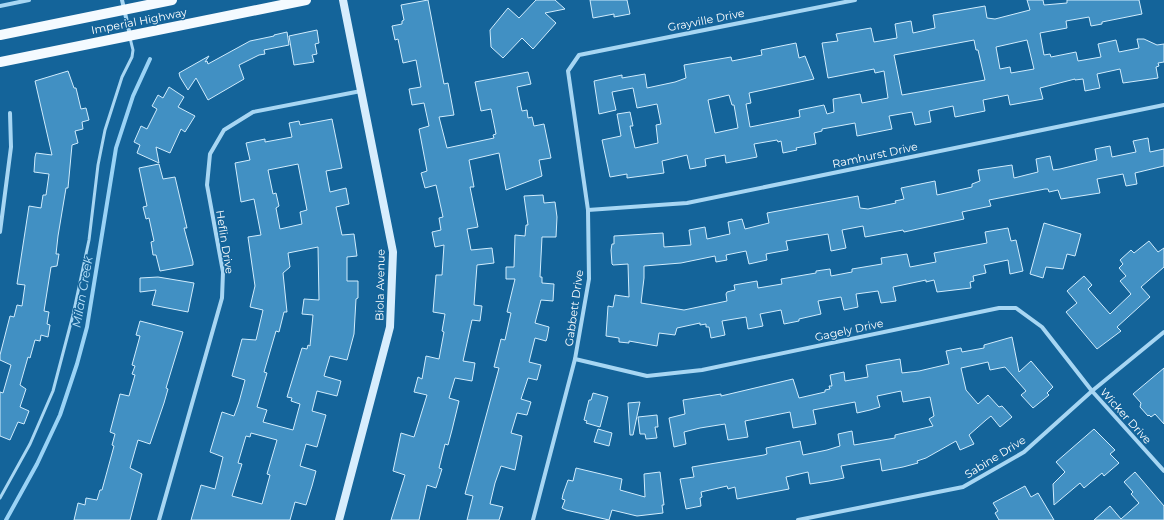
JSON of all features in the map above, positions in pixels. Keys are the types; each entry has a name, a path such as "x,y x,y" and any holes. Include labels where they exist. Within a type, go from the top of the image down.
{"main road":[{"name":"Imperial Highway","path":"0,35 123,5 172,0"},
{"name":"Imperial Highway","path":"0,62 306,0"}],"street":[{"path":"0,6 29,0"},
{"name":"Biola Avenue","path":"339,520 390,327 393,252 343,0"},
{"name":"Grayville Drive","path":"568,71 579,55 856,0"},
{"path":"123,5 130,35"},
{"name":"Gabbett Drive","path":"533,520 575,359 589,279 588,210 568,71"},
{"name":"Heflin Drive","path":"159,520 222,298 223,272 206,185 210,154 224,130 252,112 361,91"},
{"name":"Ramhurst Drive","path":"588,210 687,203 1164,105"},
{"path":"0,232 11,147 10,113"},
{"name":"Gagely Drive","path":"575,359 647,376 702,370 999,308 1016,308 1042,327 1092,391"},
{"name":"Sabine Drive","path":"798,520 963,487 1024,452 1092,391 1164,332"},
{"name":"Wicker Drive","path":"1092,391 1164,472"}],"lane":[{"path":"0,498 30,444 53,390 73,315 87,248 98,165 105,130 122,76 132,57 133,50 130,35"}],"building":[{"path":"428,0 444,84 448,83 454,115 439,117 447,148 494,138 493,135 496,134 491,109 481,111 475,82 528,72 531,84 517,87 522,111 527,110 528,118 532,117 534,126 544,124 551,158 539,160 542,176 506,190 499,153 469,160 474,187 470,187 478,227 467,229 471,250 492,248 494,263 477,265 474,305 482,306 480,321 472,320 463,361 475,363 472,381 455,378 449,398 459,401 452,430 448,445 445,444 439,468 442,469 436,488 427,485 419,520 391,520 405,475 393,471 401,433 414,437 427,395 414,392 418,377 422,379 426,356 439,359 444,332 442,331 445,314 433,312 436,275 442,275 444,245 435,247 432,232 441,230 439,218 443,217 436,185 425,188 421,173 427,171 419,129 429,126 424,103 412,105 409,89 421,87 416,60 403,63 398,39 395,40 392,26 402,24 402,21 404,20 401,5"},
{"path":"536,0 555,0 565,9 545,13 556,23 533,49 522,38 503,58 491,47 490,30 508,8 519,18"},
{"path":"590,0 627,0 630,14 614,17 614,14 593,18"},
{"path":"1027,0 1043,0 1044,5 1067,3 1067,0 1139,0 1142,14 1102,22 1102,24 1091,26 1089,17 1066,21 1067,28 1040,33 1044,55 1050,54 1051,57 1076,52 1078,61 1101,57 1098,44 1116,40 1119,52 1139,48 1137,39 1144,39 1157,45 1164,44 1164,62 1158,63 1159,66 1156,67 1158,78 1123,83 1120,69 1097,74 1100,88 1085,91 1083,79 1075,79 1040,88 1043,99 1010,105 1008,95 983,100 985,111 955,117 953,106 929,111 931,122 915,125 912,112 889,116 892,129 857,136 855,123 822,129 822,131 814,133 816,144 796,148 797,150 783,153 781,141 778,142 777,140 754,144 757,157 726,163 725,155 705,159 706,166 690,169 687,155 662,161 664,173 627,178 627,174 610,177 602,140 621,136 617,114 630,112 633,126 630,126 635,148 658,143 656,125 661,124 657,104 637,108 633,88 612,92 616,110 599,114 594,81 622,75 622,78 645,74 647,88 686,78 684,65 731,57 732,61 762,55 761,50 796,43 799,58 805,56 814,79 749,93 751,103 746,104 750,127 800,117 799,110 824,105 827,114 834,112 833,99 860,94 862,103 888,98 884,71 875,73 874,69 828,78 822,43 838,41 836,34 871,28 874,42 897,38 895,24 911,21 913,33 935,28 933,15 985,6 987,18 995,19 1030,10","holes":["974,40 976,50 978,50 985,80 902,95 894,55","1027,40 1034,69 1011,73 1010,67 1000,69 996,47","729,95 732,105 734,105 738,128 715,133 708,100"]},
{"path":"317,30 319,43 315,44 317,54 312,55 314,62 294,65 289,36"},
{"path":"287,32 289,45 264,50 265,54 259,55 239,65 244,79 208,100 196,78 188,90 180,77 179,73 209,56 205,62 207,61 208,64 250,41"},
{"path":"68,71 74,88 76,88 81,109 86,108 89,120 82,122 83,129 75,131 78,143 72,145 68,188 66,188 58,236 56,254 59,254 57,266 51,267 44,311 49,312 47,324 50,325 48,337 41,335 40,341 35,340 30,358 28,357 20,385 26,389 20,407 29,411 24,424 18,422 10,440 0,436 0,392 3,393 11,365 0,360 0,355 10,316 14,317 17,305 22,306 25,285 17,284 29,206 41,208 43,195 46,195 49,174 34,172 36,153 52,155 35,81"},
{"path":"169,87 184,97 178,107 195,116 185,132 181,129 170,153 156,147 159,163 137,153 140,145 134,142 141,126 147,129 157,109 152,106 158,95 163,98"},
{"path":"332,119 342,168 326,171 330,192 346,188 349,204 336,207 342,235 354,234 357,256 347,257 347,281 358,281 358,298 356,299 354,334 347,360 330,356 324,376 341,381 337,396 317,391 312,411 326,415 317,447 306,444 300,466 316,471 306,505 295,502 290,520 191,520 201,485 215,489 223,457 210,452 222,412 234,416 245,380 232,376 242,339 256,340 263,310 250,307 255,286 248,237 261,235 254,199 241,202 235,163 250,160 246,143 265,139 265,142 292,137 289,123 299,121 300,125","holes":["298,164 307,210 300,212 302,224 280,229 276,208 279,206 276,193 273,194 268,170","318,247 319,300 304,299 302,314 313,315 310,346 308,345 307,349 302,348 287,397 292,398 291,401 300,404 293,430 263,422 267,410 257,407 267,373 264,372 276,331 279,332 284,312 287,312 283,273 290,267 288,253","251,433 277,440 267,474 270,475 262,504 232,496 242,464 238,463 246,436 250,437"]},
{"path":"1148,138 1150,152 1164,149 1164,166 1135,173 1137,184 1126,186 1123,174 1097,179 1100,193 1061,199 1058,190 1049,192 1048,189 1045,189 989,200 991,206 962,212 964,219 904,232 903,230 865,237 863,226 842,230 846,248 831,251 828,234 786,241 788,250 766,254 767,260 749,264 746,251 726,255 727,260 716,262 715,256 681,263 644,266 641,303 684,310 727,301 726,294 727,292 735,290 734,285 757,281 758,288 782,284 781,279 830,269 831,276 852,272 852,269 882,264 881,258 907,254 910,267 936,262 934,253 987,243 985,232 1008,228 1011,241 1016,240 1023,271 1010,274 1008,260 984,265 986,273 973,276 974,281 970,282 971,288 937,292 934,280 926,282 926,280 893,287 896,301 881,303 878,291 856,294 858,307 844,310 841,297 818,301 821,314 799,319 799,321 784,324 781,310 760,314 763,326 748,329 746,317 722,321 725,335 711,338 709,327 706,327 706,324 700,325 700,323 677,328 675,335 659,333 657,346 629,341 629,343 619,342 619,338 606,336 608,306 613,307 615,295 629,297 628,264 612,264 611,250 612,244 614,244 614,236 663,233 664,247 691,245 689,230 705,227 707,239 730,234 728,222 742,219 745,229 769,223 767,213 858,196 860,208 868,209 896,203 895,201 904,199 901,188 935,181 937,195 972,187 972,184 980,181 978,170 1012,165 1014,178 1038,172 1036,159 1050,156 1053,170 1060,169 1097,160 1095,149 1110,146 1112,157 1136,152 1133,141"},
{"path":"159,164 163,179 175,177 187,228 184,228 193,262 193,265 160,271 156,255 153,255 151,242 154,241 149,218 146,219 143,207 147,206 139,168"},
{"path":"543,195 544,203 555,202 557,217 556,237 542,237 540,277 542,277 542,283 554,284 553,301 541,300 535,323 549,327 546,341 535,338 529,362 541,365 537,380 528,378 521,399 531,402 527,415 517,413 511,433 522,436 515,470 501,466 495,483 490,504 503,507 499,520 467,520 473,496 465,494 499,368 494,367 501,339 505,340 511,313 507,312 515,279 506,279 506,267 514,267 515,235 525,236 526,225 528,225 524,196"},
{"path":"1044,223 1081,234 1075,256 1067,254 1063,269 1046,267 1043,278 1030,274"},
{"path":"1149,241 1158,252 1164,248 1164,267 1141,287 1150,297 1117,327 1121,331 1097,349 1066,312 1077,303 1067,291 1084,276 1092,285 1088,289 1110,314 1131,294 1120,281 1126,276 1119,268 1123,264 1120,260 1131,250 1134,253"},
{"path":"158,277 194,283 188,312 152,305 156,290 140,292 140,278"},
{"path":"140,321 183,332 166,388 168,389 164,403 150,444 138,440 130,468 142,474 130,520 74,520 78,503 85,505 86,498 97,500 100,490 102,490 114,446 112,445 115,434 110,432 120,394 129,396 135,375 132,374 135,366 132,365 140,336 136,335"},
{"path":"1012,337 1019,372 1031,361 1053,387 1047,393 1049,395 1033,408 1021,395 1026,391 1005,367 990,370 988,362 961,368 966,390 978,404 988,395 999,407 1002,406 1012,417 1000,427 991,416 969,435 974,444 960,450 956,441 926,458 917,461 918,463 882,471 880,459 841,466 844,478 829,481 810,484 808,472 786,477 789,489 737,499 735,487 728,489 727,486 701,492 701,506 686,509 680,479 694,477 692,467 764,455 767,454 766,448 800,441 803,455 827,450 840,446 838,434 852,431 854,445 895,438 895,435 933,426 929,419 934,416 930,397 903,402 901,391 877,396 880,407 857,413 855,402 813,410 816,424 793,428 790,412 745,421 748,437 728,440 725,424 700,428 684,432 686,444 674,447 669,418 685,414 683,400 721,394 721,396 793,379 799,398 825,392 825,390 830,389 829,386 832,386 830,375 844,372 845,381 868,377 866,365 900,359 902,373 919,371 949,364 946,351 961,348 962,352 984,348 984,345"},
{"path":"1164,368 1164,424 1155,414 1151,417 1149,415 1148,416 1140,407 1141,403 1133,394"},
{"path":"593,393 608,397 600,427 586,423 587,421 584,420 589,400 591,400"},
{"path":"640,402 633,435 630,435 628,403"},
{"path":"657,415 658,427 655,427 657,438 646,439 645,434 640,434 638,417"},
{"path":"598,429 612,433 609,446 594,442"},
{"path":"1094,429 1115,450 1110,454 1119,463 1104,476 1102,473 1084,488 1080,483 1054,505 1053,484 1065,472 1056,462"},
{"path":"576,468 622,479 620,490 645,497 644,474 660,472 664,505 662,505 663,513 637,516 612,510 609,520 562,508 565,500 562,499 563,494 568,480 573,481"},
{"path":"1135,472 1164,506 1164,520 1094,520 1110,506 1121,519 1139,503 1131,494 1133,492 1124,482"},
{"path":"1025,486 1031,497 1038,493 1054,520 999,520 995,513 998,511 993,503"}],"waterway":[{"name":"Milan Creek","path":"6,520 37,464 60,415 77,364 87,327 116,148 133,96 150,59"}]}
